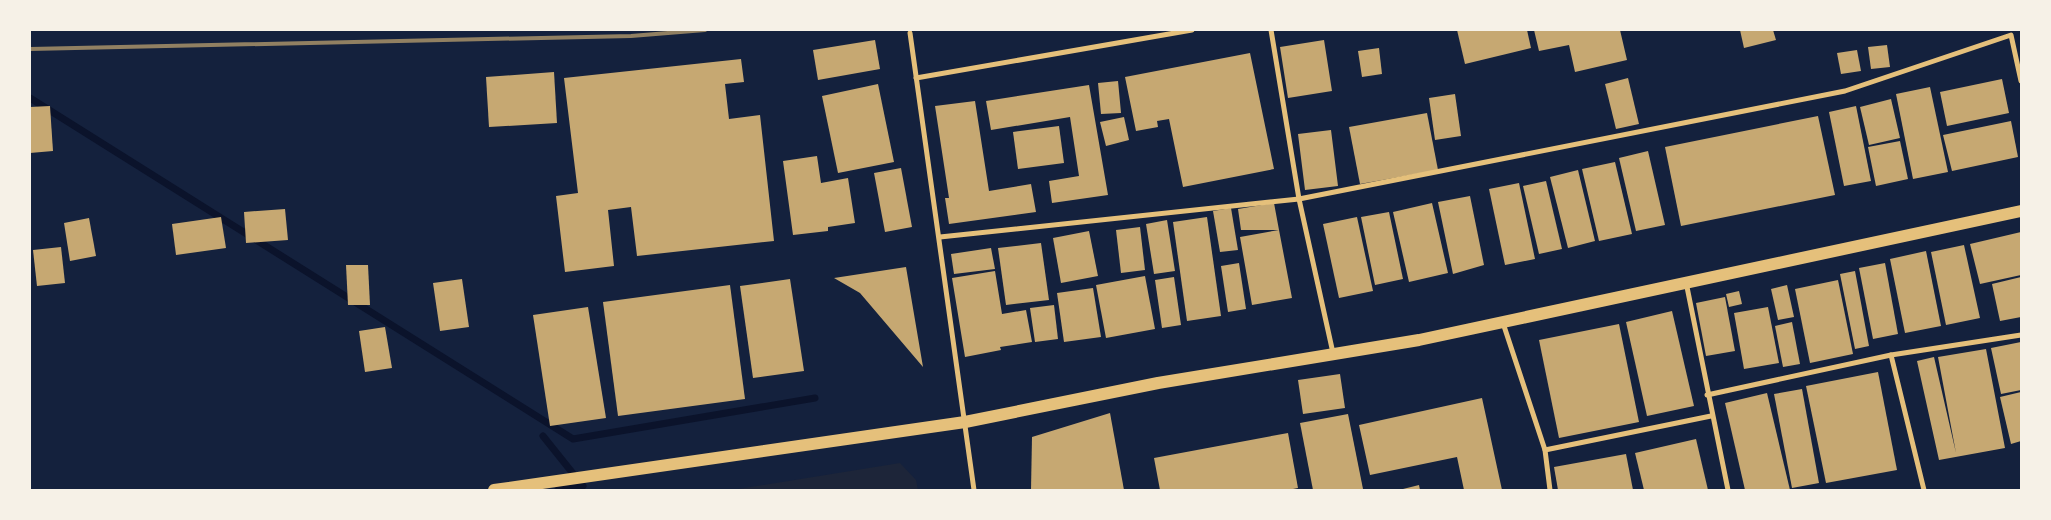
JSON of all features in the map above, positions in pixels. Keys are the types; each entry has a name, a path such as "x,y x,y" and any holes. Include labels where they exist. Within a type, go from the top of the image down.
{"main road":[{"path":"494,490 965,422 1149,385 1419,340 2021,211"}],"street":[{"path":"916,78 1192,30"},
{"path":"1271,30 1299,199 1333,355"},
{"path":"940,237 1299,199 1845,91 2010,32 2021,81"},
{"path":"910,33 974,490"},
{"path":"1686,282 1711,416 1728,490"},
{"path":"1503,323 1545,450 1550,490"},
{"path":"1707,395 1891,355 2021,335"},
{"path":"1891,355 1924,490"},
{"path":"1545,450 1711,416"}],"shaded area":[{"path":"900,463 916,480 918,490 732,490"}],"building":[{"path":"1457,30 1527,30 1531,48 1465,64"},
{"path":"1534,30 1620,30 1627,60 1575,72 1569,45 1539,51"},
{"path":"1740,30 1773,30 1776,40 1744,48"},
{"path":"875,40 880,69 818,80 813,50"},
{"path":"1324,40 1332,91 1288,98 1280,47"},
{"path":"1887,45 1890,67 1871,69 1868,47"},
{"path":"1379,48 1382,74 1362,77 1358,51"},
{"path":"1857,50 1861,71 1841,74 1837,53"},
{"path":"1250,53 1274,169 1183,187 1169,119 1157,121 1158,127 1136,131 1125,77"},
{"path":"741,59 744,82 725,84 729,119 760,115 774,241 637,256 631,207 608,210 614,266 565,272 556,196 578,193 564,78"},
{"path":"554,72 557,123 489,127 486,77"},
{"path":"1628,78 1639,124 1616,129 1605,84"},
{"path":"2002,79 2009,113 1947,126 1940,92"},
{"path":"1118,81 1121,113 1101,114 1098,83"},
{"path":"878,84 894,162 838,173 822,96"},
{"path":"1089,85 1108,195 1052,203 1049,181 1079,176 1070,117 991,130 986,101"},
{"path":"1930,87 1948,172 1913,179 1896,94"},
{"path":"1455,94 1461,136 1435,140 1429,98"},
{"path":"1891,99 1900,138 1869,145 1860,107"},
{"path":"975,101 989,191 1031,184 1036,212 949,224 945,198 949,198 935,106"},
{"path":"50,106 53,151 30,153 30,107"},
{"path":"1856,106 1871,181 1844,186 1829,112"},
{"path":"1427,113 1438,170 1360,184 1349,127"},
{"path":"1818,116 1835,195 1681,226 1665,147"},
{"path":"1124,117 1129,140 1106,146 1100,122"},
{"path":"2011,121 2018,157 1952,171 1943,135"},
{"path":"1059,126 1064,163 1018,169 1013,132"},
{"path":"1331,130 1338,186 1305,190 1298,134"},
{"path":"1900,141 1908,179 1876,186 1868,147"},
{"path":"1648,151 1665,225 1636,231 1619,158"},
{"path":"817,156 821,183 848,178 855,223 828,227 828,231 793,235 783,161"},
{"path":"1615,162 1632,234 1599,241 1582,169"},
{"path":"901,168 912,227 885,232 874,173"},
{"path":"1578,170 1595,241 1568,248 1550,177"},
{"path":"1546,181 1562,249 1539,254 1523,186"},
{"path":"1519,183 1535,259 1505,265 1489,189"},
{"path":"1470,196 1484,265 1453,274 1438,202"},
{"path":"1274,203 1279,230 1241,230 1238,209"},
{"path":"1432,203 1448,273 1409,282 1393,212"},
{"path":"1231,208 1238,250 1220,252 1213,211"},
{"path":"285,209 288,240 246,243 244,212"},
{"path":"1389,212 1403,279 1375,285 1361,217"},
{"path":"221,217 226,248 176,255 172,224"},
{"path":"1207,217 1221,316 1187,321 1173,222"},
{"path":"1357,217 1373,291 1339,298 1323,224"},
{"path":"89,218 96,256 70,261 64,223"},
{"path":"1167,220 1175,271 1154,274 1146,224"},
{"path":"1140,227 1145,270 1121,273 1116,230"},
{"path":"1279,230 1292,298 1252,305 1240,237"},
{"path":"1089,231 1098,276 1061,283 1053,238"},
{"path":"2021,232 2021,275 1980,284 1970,244"},
{"path":"1041,243 1049,300 1006,305 998,248"},
{"path":"1964,245 1980,318 1946,325 1931,252"},
{"path":"61,247 65,283 37,286 33,250"},
{"path":"991,248 995,269 954,274 951,254"},
{"path":"1926,251 1941,326 1905,333 1890,259"},
{"path":"1239,263 1246,309 1228,312 1221,266"},
{"path":"1885,263 1898,334 1873,339 1859,268"},
{"path":"346,265 368,265 370,305 348,305"},
{"path":"906,267 923,367 860,293 834,278"},
{"path":"995,271 1002,314 1026,310 1032,342 1000,347 1001,350 965,357 952,278"},
{"path":"1855,271 1869,346 1855,349 1840,274"},
{"path":"1145,276 1155,329 1106,338 1096,285"},
{"path":"1174,277 1181,325 1162,328 1155,280"},
{"path":"2021,277 2021,317 2000,321 1992,284"},
{"path":"462,279 469,327 440,331 433,283"},
{"path":"790,279 804,371 753,378 740,286"},
{"path":"1838,280 1853,354 1810,363 1795,289"},
{"path":"730,285 745,399 618,416 603,302"},
{"path":"1787,285 1794,317 1778,320 1771,289"},
{"path":"1093,288 1101,337 1064,342 1057,293"},
{"path":"1739,291 1742,304 1729,307 1726,294"},
{"path":"1725,297 1735,351 1706,356 1696,303"},
{"path":"1054,305 1058,339 1035,342 1030,308"},
{"path":"588,307 606,418 550,426 533,315"},
{"path":"1768,307 1779,363 1744,369 1734,313"},
{"path":"1672,311 1694,406 1647,416 1626,322"},
{"path":"1792,322 1800,364 1783,367 1775,326"},
{"path":"1619,324 1639,422 1559,438 1539,340"},
{"path":"385,327 392,368 365,372 359,331"},
{"path":"2021,342 2021,390 2001,394 1991,348"},
{"path":"1986,349 2005,448 1939,460 1917,361 1934,357 1956,453 1938,357"},
{"path":"1878,372 1897,470 1826,483 1806,386"},
{"path":"1340,374 1345,408 1303,414 1298,380"},
{"path":"1802,389 1819,483 1792,488 1774,394"},
{"path":"2021,392 2021,441 2011,444 2000,397"},
{"path":"1767,393 1790,490 1745,490 1725,403"},
{"path":"1482,398 1502,490 1464,490 1457,457 1370,475 1359,425"},
{"path":"1110,413 1124,490 1031,490 1032,437"},
{"path":"1348,414 1363,489 1313,490 1300,423"},
{"path":"1288,433 1298,488 1288,490 1160,490 1154,458"},
{"path":"1696,439 1708,490 1644,490 1635,453"},
{"path":"1626,454 1633,490 1558,490 1554,467"},
{"path":"1419,485 1420,490 1403,490 1403,489"}],"waterway":[{"path":"30,98 573,439 815,398"},
{"path":"543,436 583,486 558,490"}],"railway":[{"path":"30,49 631,36 705,30"}]}
